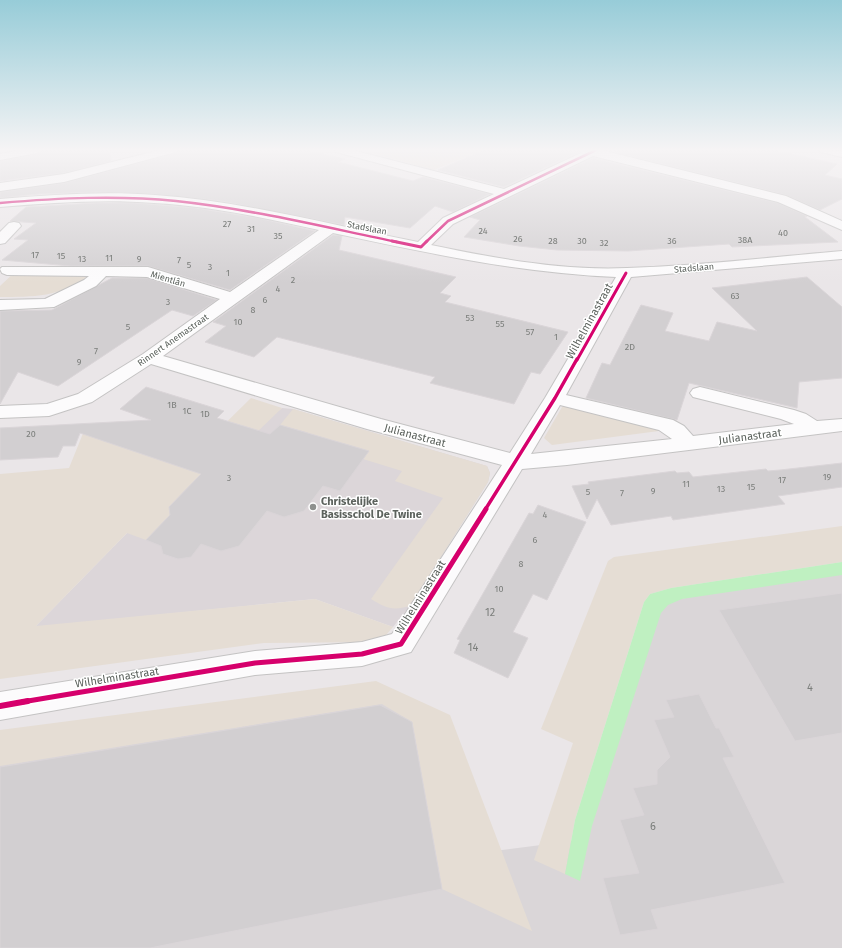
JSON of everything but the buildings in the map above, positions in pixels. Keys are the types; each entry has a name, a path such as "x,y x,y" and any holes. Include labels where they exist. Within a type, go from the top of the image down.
{"street":[{"path":"421,247 448,221 506,194"},
{"path":"763,194 782,199 842,226"},
{"name":"Stadslaan","path":"0,203 85,196 176,201 261,214 504,264 544,269 626,273 842,256"},
{"path":"0,240 14,226"},
{"name":"Rinnert Anemastraat","path":"0,412 49,410 85,398 149,358 329,229"},
{"path":"0,305 48,304 90,283 101,272"},
{"name":"Mientlân","path":"2,273 148,272 232,298"},
{"name":"Wilhelminastraat","path":"0,706 255,663 362,654 401,644 555,398 626,273"},
{"name":"Julianastraat","path":"149,358 366,422 516,462 567,458 842,425"},
{"name":"Julianastraat","path":"700,393 787,414 799,418 813,428"},
{"path":"555,398 666,425 677,430 688,444"}],"shaded area":[{"path":"15,272 88,276 78,283 57,292 24,297 0,297 0,286"},
{"path":"251,398 282,408 200,487 190,485 169,507 170,515 146,540 127,533 36,626 315,599 393,627 380,642 264,643 0,679 0,474 69,468 84,431 193,455"},
{"path":"565,402 654,425 659,431 552,445 544,438"},
{"name":"Christelijke Basisschol De Twine","path":"282,408 293,409 487,466 490,473 488,482 410,606 393,627 315,599 35,627 128,532"},
{"path":"293,409 487,466 490,473 488,482 410,606 389,608 371,599 443,498 395,481 402,471 363,459 369,451 343,443 338,448 306,432 280,425"},
{"path":"842,526 842,562 671,588 650,594 644,602 575,820 565,874 534,860 573,743 541,729 608,561 614,557"},
{"path":"842,562 842,575 682,599 668,605 661,613 592,826 580,881 565,874 575,820 644,602 650,594 671,588"},
{"path":"842,569 842,948 0,948 0,748 374,692 433,719 470,854 580,840 658,603"},
{"path":"376,681 450,715 532,931 442,889 412,722 382,704 0,766 0,730"}],"cycle path":[{"path":"0,203 88,198 132,198 176,201 237,209 421,247 448,221 504,194"},
{"path":"0,706 255,663 362,654 401,644 555,398 626,273"}],"place":[{"name":"Christelijke Basisschol De Twine","path":"313,507"}]}
